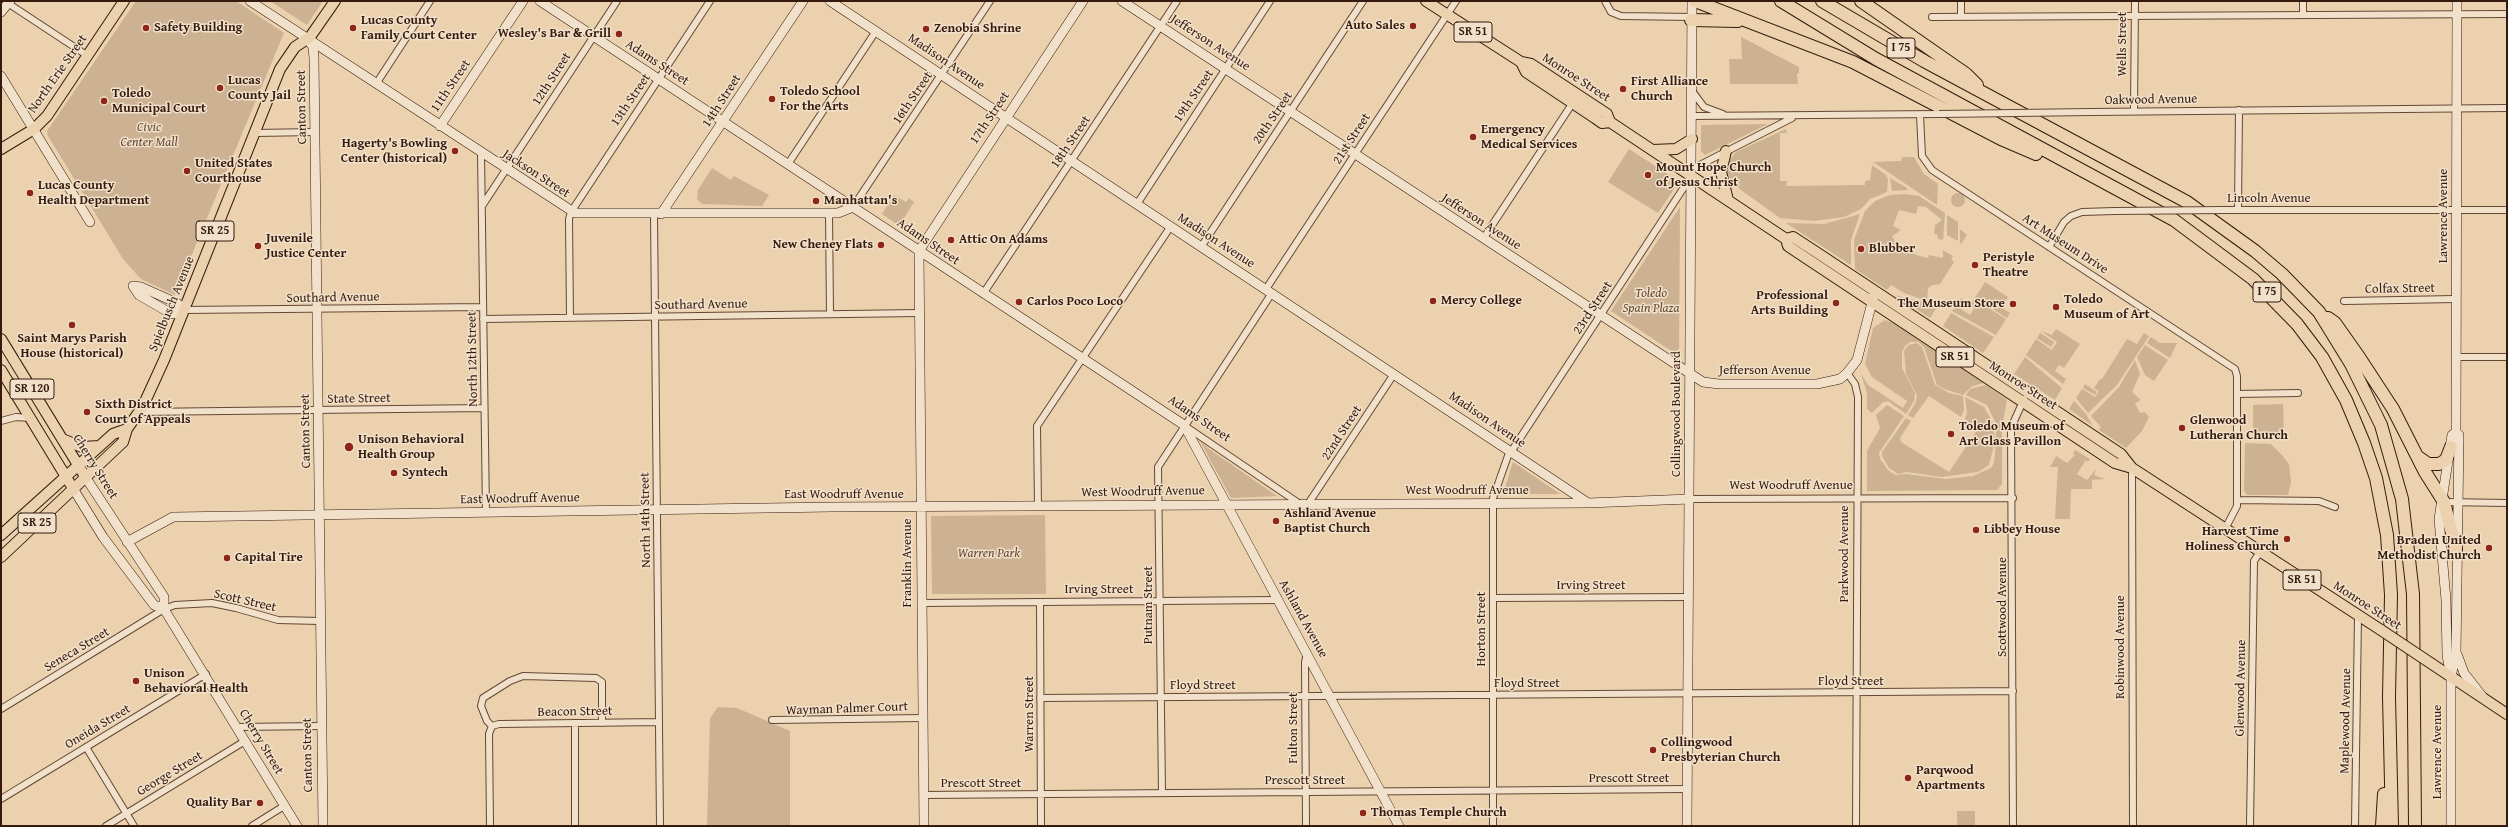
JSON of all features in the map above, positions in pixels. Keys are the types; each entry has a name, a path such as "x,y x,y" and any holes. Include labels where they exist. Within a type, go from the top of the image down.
{"highway":[{"path":"1695,1 1853,62 2001,139 2104,184"},
{"name":"I 75","path":"1781,1 1876,59 2104,184 2174,220 2253,279 2297,324 2322,357 2346,400 2376,478 2386,535 2391,594 2389,697 2392,826"},
{"name":"I 75","path":"1822,1 1924,61 2187,202 2255,251 2291,283 2319,312 2354,369 2381,425 2402,499 2413,594 2415,826"},
{"path":"1861,1 1966,74 1981,91"},
{"path":"1692,19 1747,21"},
{"path":"2319,312 2335,323 2393,409 2442,501 2456,549"},
{"path":"2416,454 2425,463 2437,464 2446,460 2452,447"},
{"path":"2382,826 2389,697"}],"main road":[{"name":"North Erie Street","path":"1,149 34,129 47,116 124,1"},
{"name":"SR 25","path":"308,39 334,1"},
{"name":"Monroe Street","path":"1426,1 1521,62 1526,72 1575,99 1602,123 1610,122 1652,150 1691,173 1786,239 1788,246 1872,302 2026,397"},
{"name":"Spielbusch Avenue","path":"86,478 123,442 127,429 148,396 286,58 295,47 308,39"},
{"path":"1652,150 1676,149 1692,139"},
{"path":"1726,151 1721,172 1728,200"},
{"name":"Monroe Street","path":"1786,239 1793,237 1875,291 2026,397 2115,463 2132,468 2507,714"},
{"name":"Cherry Street","path":"1,338 86,478"},
{"name":"Cherry Street","path":"1,370 74,490"},
{"name":"Spielbusch Avenue","path":"65,476 113,434 127,429"},
{"path":"62,439 82,447 100,446"},
{"name":"SR 25","path":"1,535 65,476"},
{"name":"SR 25","path":"1,557 86,478"}],"street":[{"name":"Jackson Street","path":"250,1 571,212 583,215 838,213 854,207"},
{"path":"376,84 430,1"},
{"name":"11th Street","path":"440,126 524,1"},
{"name":"Adams Street","path":"540,1 1304,504"},
{"name":"12th Street","path":"506,170 617,1"},
{"name":"13th Street","path":"571,212 710,1"},
{"name":"14th Street","path":"658,214 724,122 803,1"},
{"name":"Madison Avenue","path":"830,1 1588,503"},
{"name":"16th Street","path":"854,207 990,1"},
{"name":"17th Street","path":"919,251 1083,1"},
{"name":"Jefferson Avenue","path":"1122,1 1690,374 1712,384 1817,384 1833,382 1847,373"},
{"name":"18th Street","path":"983,294 1177,1"},
{"name":"19th Street","path":"1136,204 1270,1"},
{"name":"20th Street","path":"1201,247 1363,1"},
{"name":"21st Street","path":"1184,425 1355,155 1456,1"},
{"path":"1606,1 1611,12 1627,17 1692,19"},
{"name":"Collingwood Boulevard","path":"1687,826 1690,597 1692,1"},
{"path":"1961,1 1961,17"},
{"name":"Wells Street","path":"2134,111 2135,1"},
{"path":"2303,1 2303,15"},
{"name":"Lawrence Avenue","path":"2451,826 2452,677 2456,653 2456,549 2459,435 2456,432 2458,1"},
{"path":"1,12 8,2 88,56"},
{"path":"1932,17 2507,14"},
{"path":"788,164 876,31"},
{"name":"Canton Street","path":"308,39 314,54 320,515 322,825"},
{"path":"1,76 90,222"},
{"name":"Oakwood Avenue","path":"1691,90 1704,107 1728,116"},
{"path":"1483,239 1575,99"},
{"name":"Oakwood Avenue","path":"1691,116 2507,108"},
{"path":"2238,210 2239,110"},
{"name":"Art Museum Drive","path":"1920,114 1921,151 1927,165 2236,373 2237,394"},
{"name":"Oakwood Avenue","path":"1691,173 1726,151 1795,116"},
{"path":"255,133 315,132"},
{"name":"North 12th Street","path":"481,153 486,513"},
{"path":"482,206 506,170"},
{"name":"23rd Street","path":"1492,504 1511,451 1602,315 1691,173"},
{"name":"Lincoln Avenue","path":"2049,247 2064,222 2071,216 2082,212 2224,210 2507,210"},
{"path":"570,318 569,219 571,212"},
{"path":"829,213 830,314"},
{"name":"North 14th Street","path":"658,214 654,316 660,826"},
{"path":"1038,506 1037,426 1171,226"},
{"name":"Franklin Avenue","path":"919,251 924,826"},
{"path":"133,286 141,287 177,303 184,310 173,314 160,308 135,292 133,286"},
{"path":"1847,373 1859,354 1875,291"},
{"name":"Colfax Street","path":"2344,301 2456,299"},
{"name":"Southard Avenue","path":"184,310 483,306"},
{"name":"Southard Avenue","path":"483,319 919,313"},
{"path":"2456,357 2507,357"},
{"name":"Parkwood Avenue","path":"1847,373 1855,384 1858,397 1856,826"},
{"name":"22nd Street","path":"1304,504 1394,374"},
{"path":"2225,529 2236,510 2237,500 2237,394 2298,393"},
{"name":"Scottwood Avenue","path":"2013,826 2014,692 2013,498 2011,490 2011,428 2026,397"},
{"name":"State Street","path":"139,412 484,408"},
{"path":"2,420 16,417 30,418"},
{"name":"Ashland Avenue","path":"1184,425 1399,826"},
{"name":"Putnam Street","path":"1162,794 1159,462 1184,425"},
{"name":"Lawrence Avenue","path":"2452,677 2447,655 2446,600 2439,525 2452,447 2452,435 2456,432"},
{"name":"Robinwood Avenue","path":"2132,468 2133,826"},
{"name":"Cherry Street","path":"86,478 164,597 164,609 206,674 245,742 297,826"},
{"name":"Cherry Street","path":"74,490 103,537 154,605 164,609"},
{"name":"West Woodruff Avenue","path":"921,507 1225,504 1492,504 1588,503 1690,499 2013,498"},
{"path":"2237,500 2319,501 2335,507"},
{"path":"2442,501 2507,503"},
{"name":"Horton Street","path":"1492,504 1493,826"},
{"name":"East Woodruff Avenue","path":"127,542 173,517 657,509 921,507"},
{"name":"Glenwood Avenue","path":"2250,826 2254,561 2260,552"},
{"name":"Irving Street","path":"1493,598 1690,597"},
{"name":"Irving Street","path":"922,603 1277,600"},
{"name":"Warren Street","path":"1040,602 1041,826"},
{"name":"Scott Street","path":"164,609 175,605 212,603 278,620 320,622"},
{"name":"Seneca Street","path":"1,709 164,609"},
{"name":"Maplewood Avenue","path":"2355,826 2358,616"},
{"path":"2456,653 2464,672 2486,700"},
{"name":"Fulton Street","path":"1306,826 1305,697 1307,654"},
{"name":"Oneida Street","path":"1,799 206,674"},
{"path":"490,826 489,734 492,726 487,722 481,706 483,698 510,681 524,676 596,678 602,682 602,723"},
{"name":"Floyd Street","path":"1040,698 2014,692"},
{"name":"Wayman Palmer Court","path":"772,720 923,718"},
{"name":"Beacon Street","path":"492,726 499,724 659,722"},
{"path":"575,723 575,826"},
{"path":"237,727 321,726"},
{"name":"George Street","path":"106,826 245,742"},
{"path":"86,747 134,826"},
{"name":"Prescott Street","path":"923,795 1687,789"},
{"path":"252,826 284,806"}],"green space":[{"name":"Civic Center Mall","path":"136,1 236,1 284,33 175,295 141,279 123,259 48,136 47,131"},
{"path":"270,1 323,1 307,25"},
{"path":"1741,37 1799,67 1799,73 1797,74 1798,84 1730,84 1729,59 1742,59"},
{"path":"1768,124 1705,155 1701,151 1701,125"},
{"path":"1786,129 1787,133 1780,133 1780,181 1787,181 1786,186 1865,185 1865,181 1870,180 1872,165 1886,175 1888,179 1887,192 1870,199 1861,209 1844,217 1814,221 1780,218 1741,190 1729,180 1726,174 1728,162 1736,152"},
{"path":"1629,149 1677,180 1676,186 1658,213 1608,182"},
{"path":"1902,157 1914,157 1924,174 1938,184 1937,205 1873,162 1901,161"},
{"path":"712,168 731,180 734,176 769,195 762,206 702,204 697,199 698,190"},
{"path":"1890,178 1907,188 1907,190 1892,191"},
{"path":"1955,193 1961,193 1965,197 1965,203 1961,207 1955,207 1951,203 1951,197"},
{"path":"1904,194 1919,196 1945,213 1943,240 1938,239 1937,234 1934,234 1935,225 1942,220 1926,207 1918,206 1916,214 1899,210 1893,226 1901,230 1892,236 1900,250 1911,244 1913,246 1909,250 1916,255 1928,258 1929,255 1943,258 1943,250 1953,256 1951,259 1954,262 1940,284 1932,285 1928,288 1927,301 1904,293 1891,285 1887,290 1855,269 1854,240 1865,211 1875,201 1890,195"},
{"path":"894,195 906,202 909,198 914,202 899,226 882,214"},
{"name":"Toledo Spain Plaza","path":"1680,207 1679,356 1611,311"},
{"path":"1860,214 1851,240 1851,265 1786,223 1824,224"},
{"path":"1947,215 1958,222 1958,241 1947,235"},
{"path":"1960,229 1967,235 1961,244 1960,243"},
{"path":"1985,282 2008,297 2002,306 1996,301 1990,309 2006,319 1996,335 1952,311 1956,306 1970,315 1974,309 1960,300 1961,298 1971,304"},
{"path":"1895,295 1926,303 1937,307 1930,318"},
{"path":"1996,304 2010,313 2007,318 1993,309"},
{"path":"1951,313 1994,337 1983,353 1943,326"},
{"path":"1885,320 1895,324 1984,383 1972,386 1963,395 1944,389 1937,385 1924,347 1918,342 1910,342 1905,346 1902,352 1902,368 1915,393 1914,401 1906,414 1888,401 1883,402 1872,413 1867,409 1867,393 1861,374 1868,385 1903,408 1907,401 1872,377 1865,364 1873,328"},
{"path":"2056,329 2080,344 2064,368 2059,365 2055,371 2066,379 2063,384 2026,355 2036,339 2052,350 2057,342 2041,331 2052,335"},
{"path":"2040,333 2054,342 2051,347 2037,338"},
{"path":"2144,333 2149,336 2117,385 2088,413 2076,398 2082,389 2095,397 2099,391 2094,388 2100,379 2102,379 2127,339 2137,344"},
{"path":"2151,337 2160,343 2177,343 2170,358 2147,343"},
{"path":"1917,343 1922,347 1935,385 1949,393 1963,396 1964,410 1961,417 1929,396 1913,418 1908,415 1916,402 1917,395 1906,374 1904,351 1909,345"},
{"path":"2145,345 2168,360 2154,381 2145,375 2137,357"},
{"path":"2025,357 2062,388 2055,400 2014,374"},
{"path":"2135,360 2140,374 2132,392 2141,400 2135,403 2140,413 2145,412 2149,417 2142,431 2126,448 2099,430 2101,427 2091,416 2119,387"},
{"path":"2085,384 2097,392 2095,395 2083,388"},
{"path":"1986,385 2007,400 2002,427 2002,484 1997,490 1867,491 1867,451 1880,428 1876,415 1887,405 1904,416 1879,453 1880,459 1888,470 1895,475 1906,474 1946,479 1973,476 1991,468 1994,463 1996,424 1987,405 1966,395 1970,389"},
{"path":"1965,397 1984,407 1993,423 1995,441 1989,465 1978,472 1941,477 1907,472 1898,474 1889,468 1882,456 1882,452 1906,418 1911,421 1900,438 1901,442 1949,472 1978,429 1965,419 1967,413"},
{"path":"2074,401 2086,414 2093,426 2069,409"},
{"path":"2283,404 2284,435 2253,436 2253,405"},
{"path":"1200,441 1209,449 1277,496 1231,498"},
{"path":"2245,443 2271,444 2282,455 2289,464 2291,482 2288,495 2247,495 2244,490"},
{"path":"2075,450 2090,459 2088,462 2086,460 2077,474 2087,480 2096,469 2094,475 2105,479 2092,480 2092,489 2071,489 2070,519 2055,519 2058,467 2050,467 2056,456 2067,463 2075,455 2073,453"},
{"path":"1513,462 1560,494 1503,494"},
{"name":"Warren Park","path":"1045,515 1046,594 932,594 931,516"},
{"path":"718,707 737,708 790,731 790,826 707,826 710,718"},
{"path":"1957,811 1975,811 1975,826 1957,826"}],"place":[{"name":"Auto Sales","path":"1413,26"},
{"name":"Safety Building","path":"146,28"},
{"name":"Lucas County Family Court Center","path":"353,28"},
{"name":"Zenobia Shrine","path":"926,29"},
{"name":"Wesley's Bar & Grill","path":"619,34"},
{"name":"Lucas County Jail","path":"220,88"},
{"name":"First Alliance Church","path":"1623,89"},
{"name":"Toledo School For the Arts","path":"772,99"},
{"name":"Toledo Municipal Court","path":"104,101"},
{"name":"Emergency Medical Services","path":"1473,137"},
{"name":"Hagerty's Bowling Center (historical)","path":"455,151"},
{"name":"United States Courthouse","path":"187,171"},
{"name":"Mount Hope Church of Jesus Christ","path":"1648,175"},
{"name":"Lucas County Health Department","path":"30,193"},
{"name":"Manhattan's","path":"816,201"},
{"name":"Attic On Adams","path":"951,240"},
{"name":"New Cheney Flats","path":"881,245"},
{"name":"Juvenile Justice Center","path":"258,246"},
{"name":"Blubber","path":"1861,249"},
{"name":"Peristyle Theatre","path":"1975,265"},
{"name":"Mercy College","path":"1433,301"},
{"name":"Carlos Poco Loco","path":"1019,302"},
{"name":"Professional Arts Building","path":"1836,303"},
{"name":"The Museum Store","path":"2013,304"},
{"name":"Toledo Museum of Art","path":"2056,307"},
{"name":"Saint Marys Parish House (historical)","path":"72,325"},
{"name":"Sixth District Court of Appeals","path":"87,412"},
{"name":"Glenwood Lutheran Church","path":"2182,428"},
{"name":"Toledo Museum of Art Glass Pavillon","path":"1951,434"},
{"name":"Unison Behavioral Health Group","path":"349,447"},
{"name":"Syntech","path":"394,473"},
{"name":"Ashland Avenue Baptist Church","path":"1276,521"},
{"name":"Libbey House","path":"1976,530"},
{"name":"Harvest Time Holiness Church","path":"2287,539"},
{"name":"Braden United Methodist Church","path":"2489,548"},
{"name":"Capital Tire","path":"227,558"},
{"name":"Unison Behavioral Health","path":"136,681"},
{"name":"Collingwood Presbyterian Church","path":"1653,750"},
{"name":"Parqwood Apartments","path":"1908,778"},
{"name":"Quality Bar","path":"260,803"},
{"name":"Thomas Temple Church","path":"1363,813"}]}
